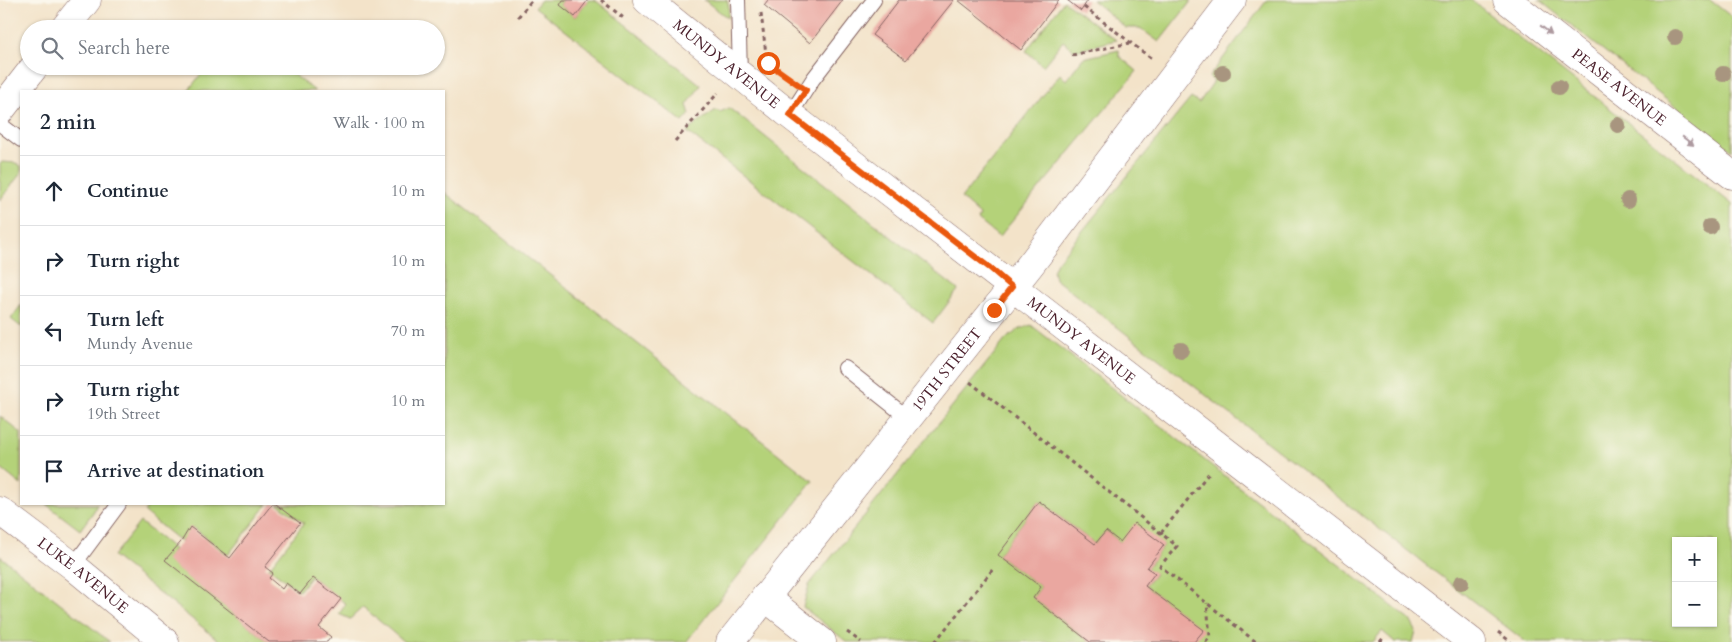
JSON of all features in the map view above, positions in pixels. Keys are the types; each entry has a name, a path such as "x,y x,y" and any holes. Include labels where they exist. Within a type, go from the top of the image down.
{"street":[{"path":"71,20 87,0"},
{"name":"MUNDY AVENUE","path":"647,0 790,115 1472,642"},
{"name":"19TH STREET","path":"730,642 1012,287 1232,0"},
{"name":"PEASE AVENUE","path":"1507,0 1732,175"},
{"path":"0,111 28,75"},
{"name":"LUKE AVENUE","path":"0,511 73,566 165,642"},
{"path":"765,598 822,642"}],"lane":[{"path":"738,0 740,75"},
{"path":"790,115 813,79 874,0"},
{"path":"0,124 20,139"},
{"path":"845,368 908,418"},
{"path":"73,566 118,505"}],"path":[{"path":"518,17 532,0"},
{"path":"1084,7 1152,59"},
{"path":"761,9 768,63"},
{"path":"1072,55 1131,43"},
{"path":"675,141 719,92"},
{"path":"968,380 1177,546 1160,566 1256,642"},
{"path":"1161,533 1226,451"},
{"path":"935,642 993,569"},
{"path":"1206,642 1210,637 1207,603"},
{"path":"1380,642 1384,637"}],"green space":[{"path":"541,0 563,0 560,5 575,17 588,0 595,0 701,85 687,105 690,114 683,122 535,7"},
{"path":"704,0 727,0 729,7 728,18"},
{"path":"1092,0 1192,0 1159,42 1140,28 1126,28"},
{"path":"1267,0 1471,0 1732,204 1732,642 1526,642 1055,279 1053,271 1057,262 1191,98 1199,103 1214,81 1209,77"},
{"path":"1539,0 1710,0 1732,17 1732,151"},
{"path":"1064,1 1116,40 1075,51 1063,41 1043,66 1026,51"},
{"path":"1119,50 1119,56 1137,71 999,237 978,220 980,215 961,198 1060,74 1066,80 1083,58"},
{"path":"200,75 295,75 314,90 189,90"},
{"path":"729,108 958,290 933,323 687,132 716,110 720,112"},
{"path":"2,162 16,163 20,165 20,174 0,200 0,164"},
{"path":"445,193 813,481 686,642 404,642 363,607 350,619 339,614 346,604 311,576 299,591 269,568 304,523 279,505 445,505"},
{"path":"20,306 20,326 11,319"},
{"path":"1031,325 1410,620 1416,631 1413,642 1395,642 1382,631 1373,642 1194,642 1203,630 1145,586 1155,574 1147,568 1164,545 1120,542 1106,531 1095,544 1039,501 998,555 1041,587 1033,598 1090,642 847,642 803,607 809,585 1006,339 1018,330"},
{"path":"0,416 20,432 20,484 0,468"},
{"path":"47,505 97,505 80,530"},
{"path":"149,505 267,505 228,555 193,527 181,542 144,512"},
{"path":"140,522 174,549 166,560 269,642 221,642 113,556"},
{"path":"0,556 110,642 0,642"}],"building":[{"path":"563,0 588,0 575,17 560,5"},
{"path":"768,0 843,0 810,43 764,5"},
{"path":"899,0 954,0 906,60 872,35"},
{"path":"958,0 1059,0 1021,50"},
{"path":"1067,0 1088,0 1081,11"},
{"path":"1039,501 1095,544 1106,531 1120,542 1135,523 1164,545 1147,568 1155,573 1145,586 1204,630 1194,642 1090,642 1033,598 1041,587 998,555"},
{"path":"271,505 276,505 300,523 265,567 273,573 269,578 282,589 286,583 300,594 313,578 341,599 319,627 331,637 327,642 269,642 165,560 181,542 190,527 230,558"}],"route":[{"path":"768,63 806,90 790,115 990,268 1012,287 994,310"}]}
